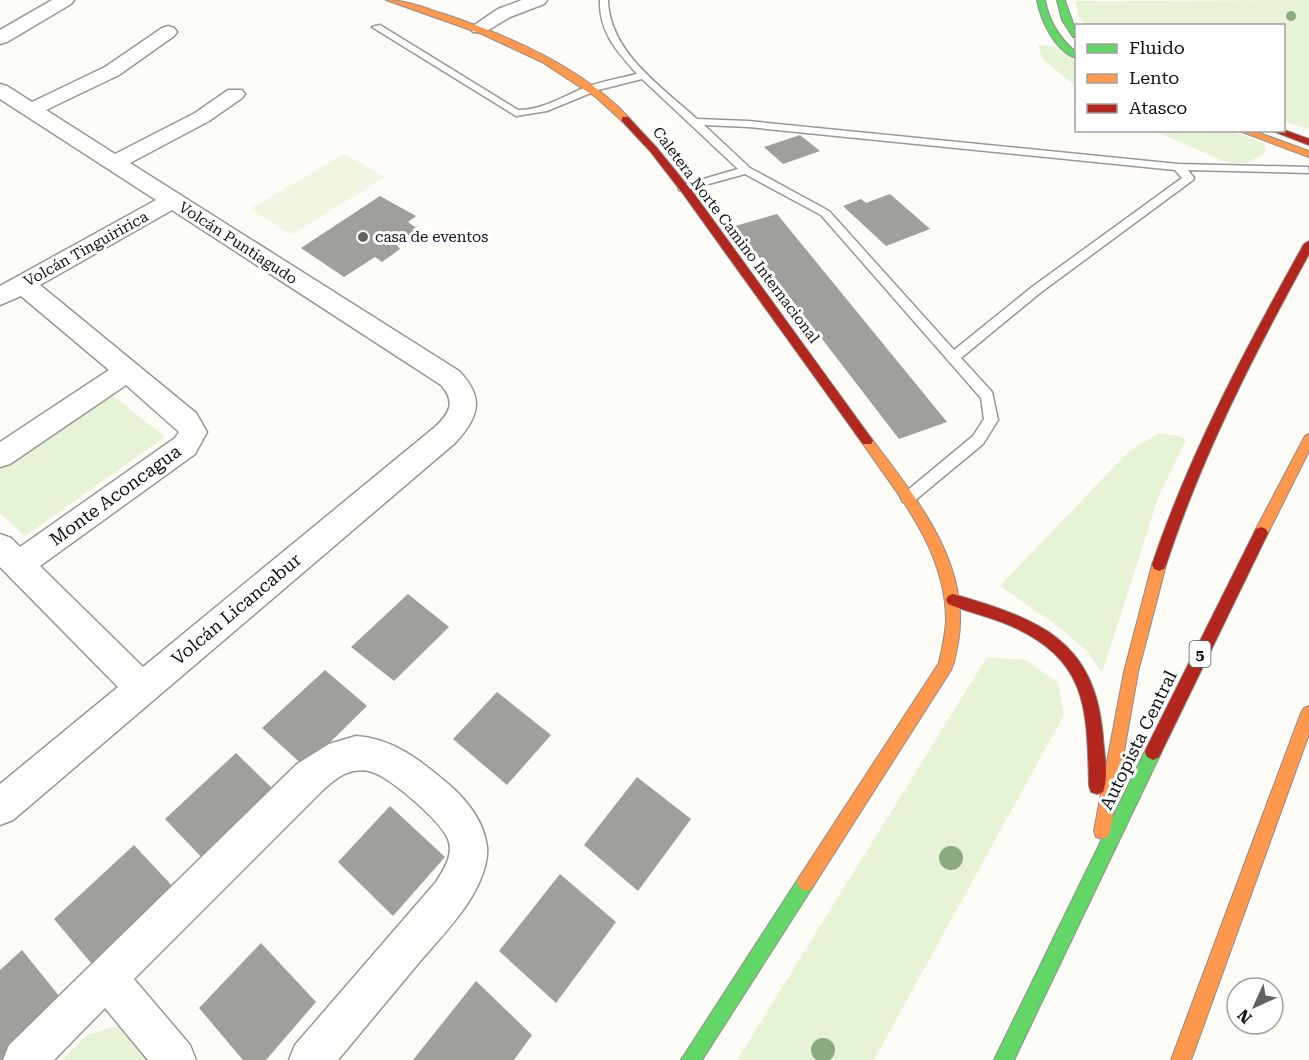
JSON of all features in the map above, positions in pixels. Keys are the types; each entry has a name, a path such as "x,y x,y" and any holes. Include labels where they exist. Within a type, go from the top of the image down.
{"main road":[{"name":"Caletera Norte Camino Internacional","path":"390,0 479,28 534,53 590,88 641,135 683,188 908,498 944,564 953,600 955,622 946,665 691,1060"},
{"path":"1041,0 1042,11 1051,30 1075,54"},
{"path":"1061,0 1066,20 1075,32"},
{"path":"1267,134 1309,142"},
{"path":"1267,134 1309,154"},
{"path":"1094,871 1121,723 1148,608 1175,518 1195,469 1245,363 1309,244"},
{"name":"Autopista Central","path":"1005,1060 1094,871 1309,439"},
{"path":"953,600 988,610 1047,638 1061,647 1081,673 1088,692 1096,761 1098,815 1094,871"},
{"path":"1181,1060 1309,713"}],"street":[{"path":"0,38 65,0"},
{"path":"479,28 504,13 538,0"},
{"path":"0,17 29,23"},
{"path":"32,110 112,71 168,33"},
{"name":"Volcán Puntiagudo","path":"0,90 450,378 463,395 464,405"},
{"path":"114,163 201,117 235,94"},
{"name":"Volcán Tinguiririca","path":"12,290 171,201"},
{"name":"Monte Aconcagua","path":"12,290 126,372 186,420 193,432 185,446 9,556 142,689"},
{"path":"0,456 126,372"},
{"name":"Volcán Licancabur","path":"0,807 445,435 456,424 464,405"},
{"path":"24,1060 322,766 351,754 370,753 384,757 399,766 457,818 466,835 468,849 466,866 460,882 450,896 310,1060"},
{"path":"107,978 175,1060"}],"lane":[{"path":"604,0 604,14 616,45 644,76 697,122 746,170 825,213 987,396 991,420 978,440 908,498"},
{"path":"377,27 516,112 526,114 541,110 590,88 644,76"},
{"path":"697,122 748,124 1178,167 1308,170"},
{"path":"953,358 1036,290 1189,178 1178,167"},
{"path":"683,188 746,170"}],"green space":[{"path":"1309,0 1309,129 1285,121 1285,24 1083,24 1078,15 1076,1"},
{"path":"1038,45 1054,46 1075,60 1075,86 1042,58"},
{"path":"1156,132 1234,132 1264,143 1266,152 1247,163 1231,164"},
{"path":"344,154 385,177 291,235 250,209"},
{"path":"112,395 165,437 25,536 0,513 0,469"},
{"path":"1159,433 1179,436 1186,440 1158,498 1102,673 1087,651 1060,628 1000,586 1128,452"},
{"path":"987,657 1026,660 1058,683 1064,715 874,1060 737,1060"},
{"path":"120,1025 149,1060 62,1060 87,1035"}],"building":[{"path":"800,135 820,151 783,164 764,147"},
{"path":"890,194 930,229 886,246 843,206 861,199 866,203"},
{"name":"casa de eventos","path":"380,196 416,216 408,222 419,230 396,244 400,249 382,262 375,257 344,277 301,248"},
{"path":"777,214 947,422 899,439 735,226"},
{"path":"408,594 449,627 394,681 351,647"},
{"path":"325,670 367,706 305,767 262,728"},
{"path":"497,692 551,735 507,785 453,739"},
{"path":"236,753 277,793 207,863 165,819"},
{"path":"637,777 691,819 638,891 584,845"},
{"path":"390,806 445,857 393,916 338,862"},
{"path":"134,845 176,890 96,969 54,919"},
{"path":"560,874 616,922 556,1003 499,951"},
{"path":"261,943 316,1002 266,1060 243,1060 199,1008"},
{"path":"22,950 64,1002 5,1060 0,1060 0,970"},
{"path":"476,981 532,1035 514,1060 413,1060"}],"traffic: fast":[{"path":"1041,0 1045,17 1052,31 1075,55"},
{"path":"1061,0 1066,20 1075,34"},
{"path":"1004,1060 1153,752"},
{"path":"691,1060 806,882"}],"traffic: slow":[{"path":"390,0 454,20 545,60 573,77 625,119"},
{"path":"1247,132 1309,154"},
{"path":"1261,533 1309,439"},
{"path":"806,882 946,665 952,637 951,594 936,547 911,503 867,441"},
{"path":"1102,831 1131,672 1159,565"},
{"path":"1181,1060 1309,713"}],"traffic: jam":[{"path":"625,119 653,149 688,193 867,441"},
{"path":"1280,132 1309,142"},
{"path":"1159,565 1206,441 1245,361 1309,244"},
{"path":"1153,752 1261,533"},
{"path":"953,600 994,613 1034,630 1067,656 1079,673 1091,704 1096,740 1097,786"}],"place":[{"name":"casa de eventos","path":"363,237"}]}
